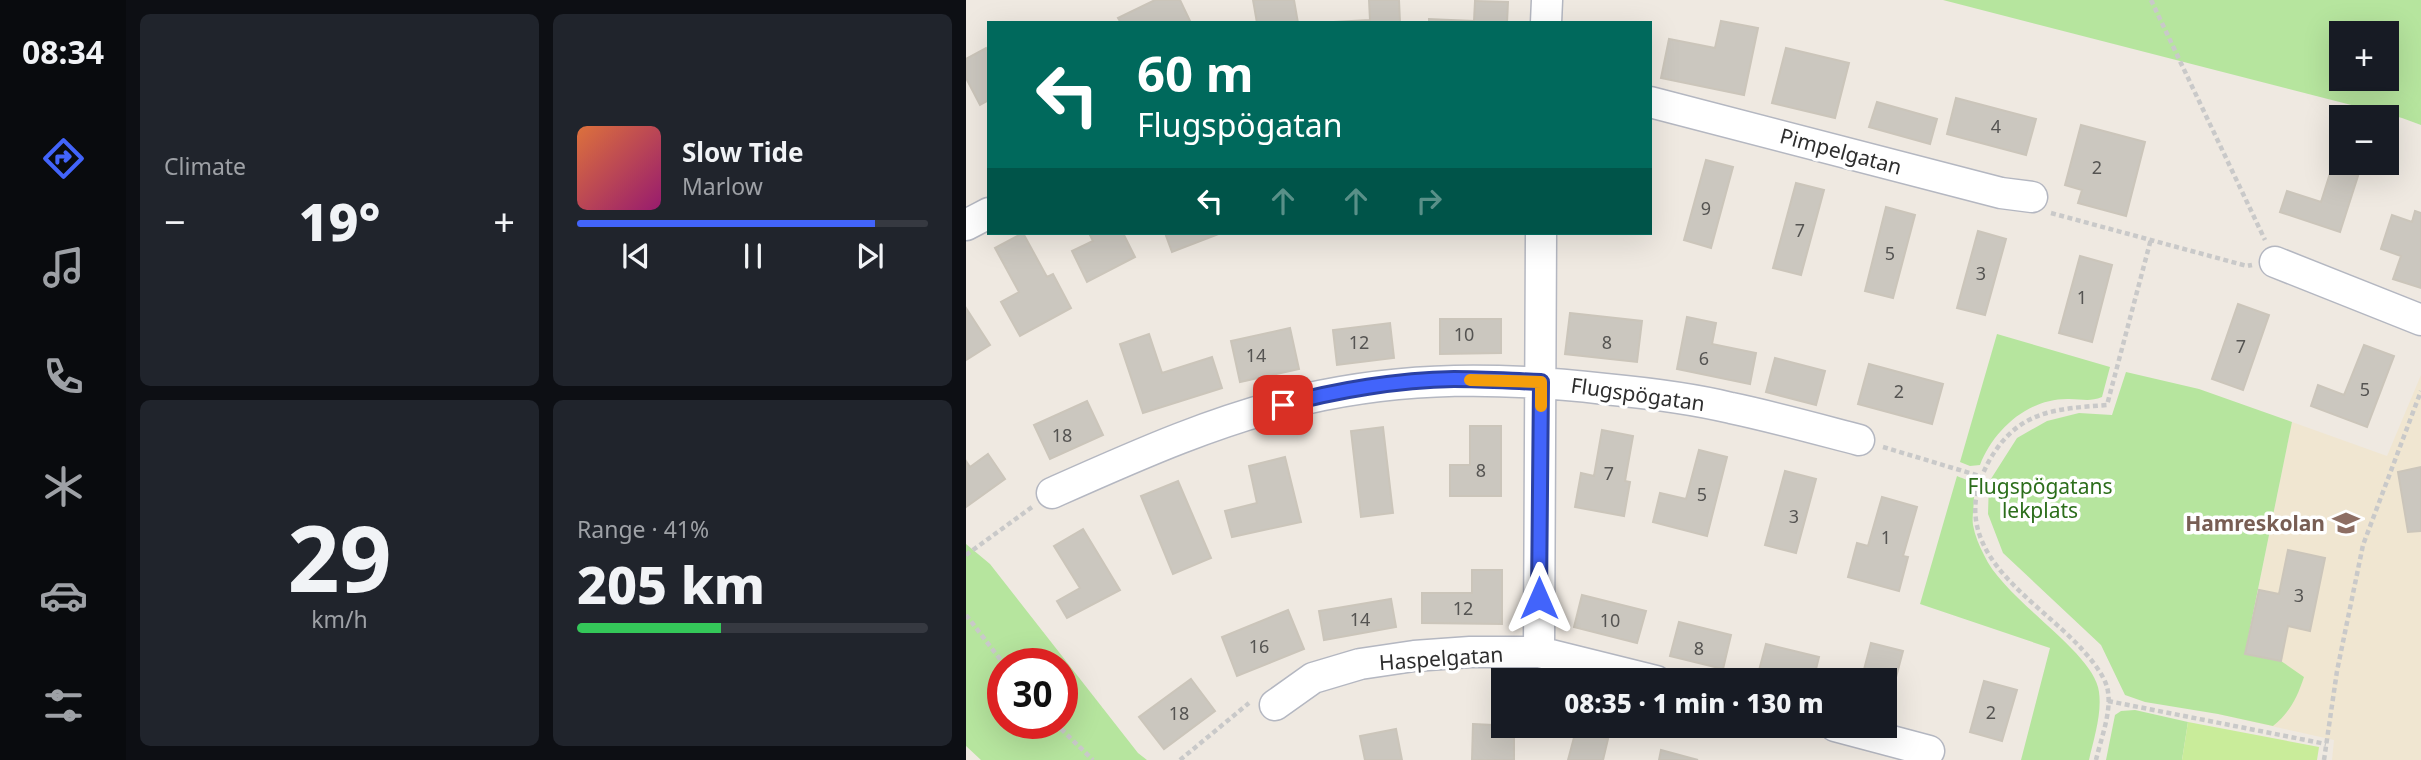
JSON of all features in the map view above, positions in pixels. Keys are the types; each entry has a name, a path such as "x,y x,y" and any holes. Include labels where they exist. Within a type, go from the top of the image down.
{"street":[{"path":"1546,21 1547,0"},
{"name":"Pimpelgatan","path":"1652,103 2001,192 2032,197"},
{"path":"966,225 987,214"},
{"path":"1539,652 1541,235"},
{"path":"2275,262 2421,320"},
{"name":"Flugspögatan","path":"1052,493 1149,450 1218,424 1305,399 1453,379 1541,382 1654,394 1730,407 1859,440"},
{"name":"Haspelgatan","path":"1275,705 1313,678 1360,664 1414,656 1469,652 1539,652 1604,668"},
{"path":"1880,738 1929,751"}],"path":[{"path":"2032,197 2048,212 2247,266 2275,262 2151,0"},
{"path":"2096,760 2108,701 2107,685 2090,658 2070,636 2010,583 1986,550 1980,537 1976,500 1988,464 2004,440 2034,417 2065,407 2107,405 2151,239"},
{"path":"2324,760 2337,671 2363,545 2421,391"},
{"path":"1859,440 1983,477"},
{"path":"966,555 1052,493"},
{"path":"966,615 991,648"},
{"path":"1180,760 1256,697 1275,705"},
{"path":"2108,701 2326,744"},
{"path":"1071,739 1093,760"}],"shaded area":[{"name":"Hamreskolan","path":"2421,375 2421,760 2332,760 2334,740 2218,714 2245,654 2292,422 2387,456"}],"green space":[{"path":"1943,0 2421,0 2421,125 2399,117 2399,105 2351,105"},
{"path":"1997,334 2110,367 2102,397 2090,400 2054,400 2027,410 1994,439 1980,465 1970,466 1960,462"},
{"name":"Flugspögatans lekplats","path":"2126,372 2199,389 2292,422 2245,653 2281,661 2304,677 2292,704 2273,726 2145,702 2125,695 2101,645 2003,553 1988,514 1989,482 2017,438 2047,421 2079,413 2112,415"},
{"path":"1957,476 1967,480 1972,487 1974,529 1982,551 1995,572 2010,590 2066,643 2094,676 2099,692 2099,709 2089,760 2021,760 2050,648 1920,604"},
{"path":"966,544 990,564 1056,648 987,648 987,739 1078,739 1078,676 1138,753 1147,760 981,760 966,746"},
{"path":"2135,710 2188,722 2182,760 2106,760 2115,715 2121,711"},
{"path":"2188,722 2319,747 2317,760 2182,760"}],"building":[{"path":"1155,0 1180,0 1190,21 1120,21 1118,18"},
{"path":"1253,0 1294,0 1298,21 1257,21"},
{"path":"1369,0 1399,0 1400,21 1352,21 1370,20"},
{"path":"1475,1 1508,2 1507,21 1474,21"},
{"path":"1429,19 1474,21 1429,21"},
{"path":"1721,21 1758,28 1744,95 1661,78 1669,39 1715,48"},
{"path":"1786,48 1849,63 1835,118 1772,103"},
{"path":"987,50 987,101 980,105 966,78 966,59"},
{"path":"1956,98 2036,119 2026,155 1947,134"},
{"path":"1877,102 1937,119 1930,144 1869,127"},
{"path":"2081,125 2145,142 2126,216 2078,203 2082,190 2065,185"},
{"path":"1706,160 1733,167 1711,248 1684,240"},
{"path":"2329,175 2358,176 2340,232 2280,212 2287,191 2321,202"},
{"path":"1796,183 1824,190 1801,275 1773,268"},
{"path":"1886,207 1915,215 1893,298 1865,291"},
{"path":"2415,211 2421,213 2421,288 2393,279 2401,256 2381,249 2392,215 2412,222"},
{"path":"1978,231 2006,239 1985,315 1957,308"},
{"path":"1024,235 1047,277 1053,274 1071,308 1020,336 1001,302 1019,292 995,248"},
{"path":"1090,235 1124,235 1135,257 1087,282 1072,251 1093,241"},
{"path":"1166,235 1216,235 1172,252"},
{"path":"2080,256 2112,265 2092,342 2059,333"},
{"path":"2238,304 2269,315 2243,390 2212,379"},
{"path":"966,308 990,345 966,360"},
{"path":"1570,313 1642,321 1637,362 1565,354"},
{"path":"1687,317 1716,323 1712,344 1756,353 1750,384 1677,369"},
{"path":"1440,319 1501,319 1501,353 1440,354"},
{"path":"1390,323 1394,358 1337,365 1333,330"},
{"path":"1290,328 1299,369 1240,382 1231,341"},
{"path":"1149,334 1162,373 1212,357 1222,388 1143,413 1120,344"},
{"path":"2364,345 2394,356 2367,427 2311,406 2318,385 2344,395"},
{"path":"1775,358 1825,371 1816,405 1766,392"},
{"path":"1869,364 1943,384 1932,424 1858,404"},
{"path":"1087,401 1103,435 1050,459 1034,425"},
{"path":"1470,426 1501,426 1501,496 1450,496 1450,465 1470,465"},
{"path":"1383,427 1393,513 1361,517 1351,431"},
{"path":"1602,430 1633,436 1625,481 1630,482 1624,516 1575,507 1581,473 1594,476"},
{"path":"1699,450 1727,457 1707,536 1653,522 1660,493 1686,499"},
{"path":"988,454 1005,479 966,507 966,461 970,467"},
{"path":"1285,457 1301,522 1232,537 1225,511 1257,503 1249,466"},
{"path":"2421,467 2421,531 2408,532 2398,472"},
{"path":"1785,471 1816,479 1796,553 1765,545"},
{"path":"1178,481 1211,558 1173,574 1141,496"},
{"path":"1882,497 1917,507 1903,556 1908,557 1899,591 1848,577 1857,543 1868,546"},
{"path":"1083,529 1120,590 1067,618 1057,601 1080,588 1054,546"},
{"path":"2288,550 2325,558 2310,631 2288,626 2281,661 2245,654 2259,590 2279,594"},
{"path":"1472,570 1502,570 1502,624 1422,623 1422,593 1472,593"},
{"path":"1582,595 1646,611 1637,643 1574,627"},
{"path":"1391,599 1396,627 1324,640 1319,611"},
{"path":"1288,610 1304,649 1237,676 1222,637"},
{"path":"1679,622 1731,635 1723,668 1670,656"},
{"path":"1871,643 1903,651 1897,674 1897,668 1864,668"},
{"path":"1766,644 1819,657 1816,668 1760,668"},
{"path":"1191,679 1215,711 1164,749 1139,717"},
{"path":"1984,681 2017,690 2002,741 1970,732"},
{"path":"1473,724 1491,725 1491,738 1514,738 1514,760 1472,760"},
{"path":"1396,729 1402,760 1365,760 1360,736"},
{"path":"1574,738 1608,739 1603,760 1568,760"},
{"path":"1661,750 1698,760 1659,760"}],"slow traffic":[{"path":"1470,380 1541,382 1541,406"}],"place":[{"name":"Hamreskolan","path":"2346,523"}],"route":[{"path":"1283,405 1379,387 1453,379 1541,382 1539,598"}]}
